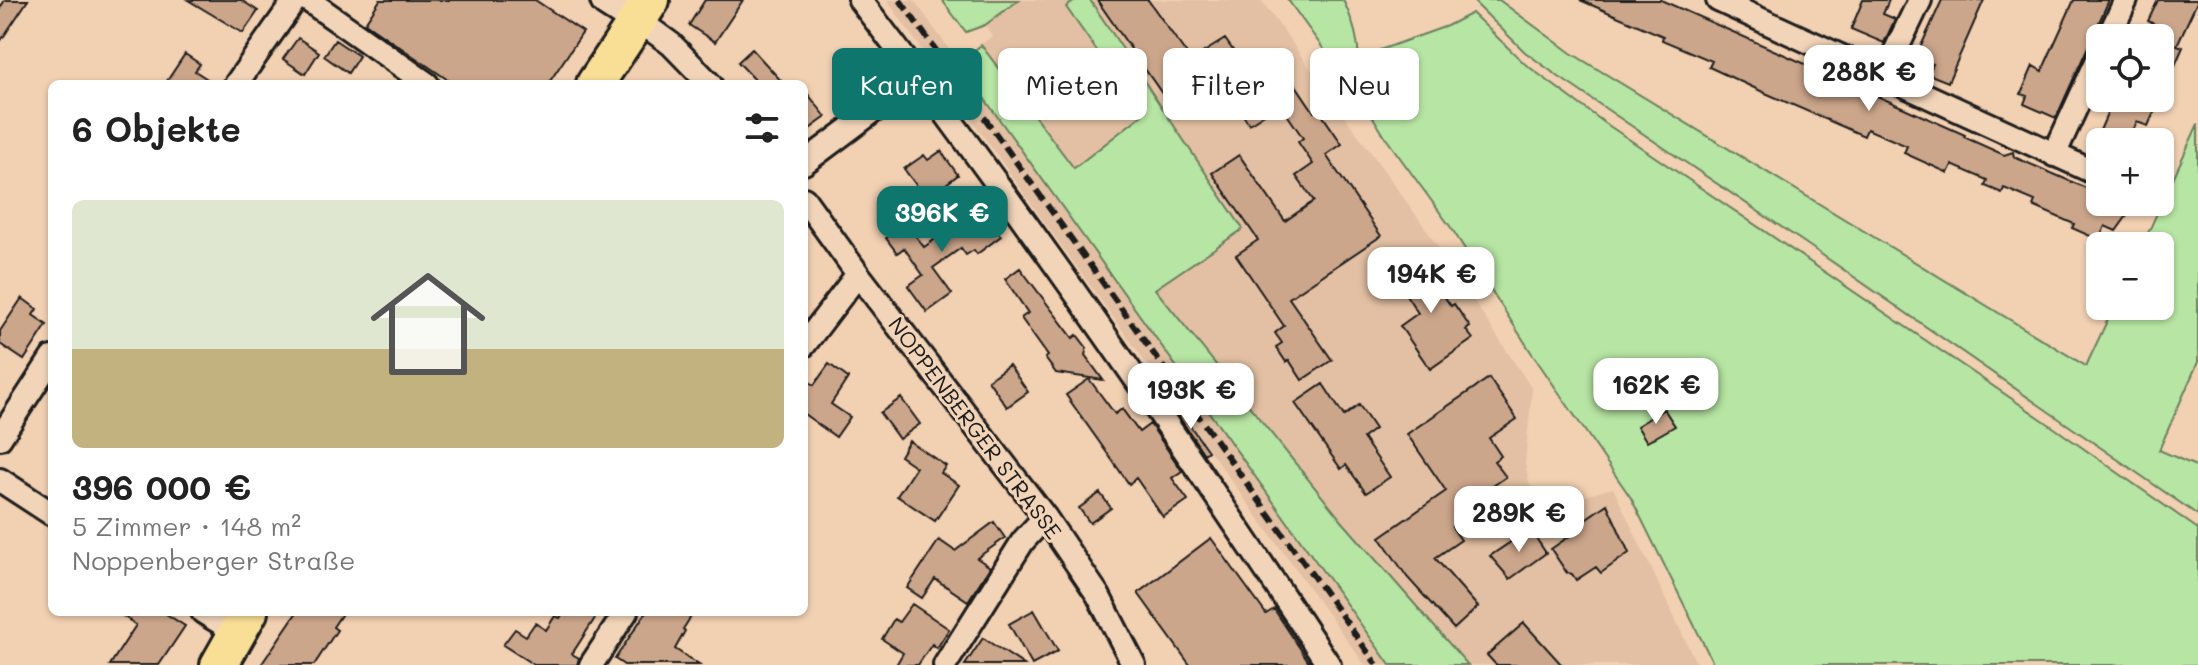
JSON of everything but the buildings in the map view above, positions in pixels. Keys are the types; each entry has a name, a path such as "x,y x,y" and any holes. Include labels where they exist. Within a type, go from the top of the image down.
{"main road":[{"path":"598,80 645,10 607,0"},
{"path":"219,665 243,622"}],"street":[{"path":"239,80 295,0"},
{"path":"308,0 421,80"},
{"path":"860,0 897,48"},
{"path":"1883,77 1920,0"},
{"path":"2115,24 2126,0"},
{"path":"1722,1 2086,169"},
{"path":"645,10 671,44 706,80"},
{"path":"2054,155 2086,85"},
{"path":"808,160 862,120"},
{"path":"950,120 1133,377 1329,665"},
{"name":"NOPPENBERGER STRASSE","path":"808,205 1045,517 1098,595 1134,665"},
{"path":"808,340 858,274"},
{"path":"0,438 48,364"},
{"path":"0,480 48,511"},
{"path":"945,665 1023,541 1045,517"},
{"path":"219,616 243,622"},
{"path":"591,665 623,616"}],"shaded area":[{"path":"887,0 914,0 948,48 921,48"},
{"path":"1019,0 1076,0 1066,8 1094,48 998,48 998,67 981,45 992,36 985,25"},
{"path":"1090,0 1261,0 1310,68 1310,120 1347,120 1426,229 1532,389 1525,464 1530,486 1545,497 1567,501 1613,488 1697,665 1468,665 1439,634 1341,520 1155,289 1243,229 1170,120 1294,120 1294,48 1163,48 1163,109 1147,85 1147,48 1122,48"},
{"path":"982,95 1390,665 1365,665 972,120 982,120"},
{"path":"1038,120 1136,120 1074,168"}],"green space":[{"path":"942,0 1019,0 985,25 966,32"},
{"path":"1076,0 1090,0 1122,48 1095,48 1066,7"},
{"path":"1288,0 1343,0 1357,48 1323,48"},
{"path":"1472,0 1499,0 1571,53 2086,366 2107,320 2174,320 2174,232 2148,232 2156,216 2174,216 2174,176 2198,124 2198,362 2159,450 2198,467 2198,515 1805,243 1525,52"},
{"path":"1472,13 1525,64 1605,123 2198,529 2198,665 1714,665 1631,498 1452,229 1375,120 1419,120 1419,48 1385,48 1447,26"},
{"path":"981,45 998,67 998,117 982,95 982,48 977,48"},
{"path":"1147,85 1163,109 1163,120 1170,120 1243,229 1155,289 1341,520 1468,665 1390,665 1000,120 1038,120 1074,168 1136,120 1147,120"}],"railway":[{"path":"900,0 1377,665"}]}
